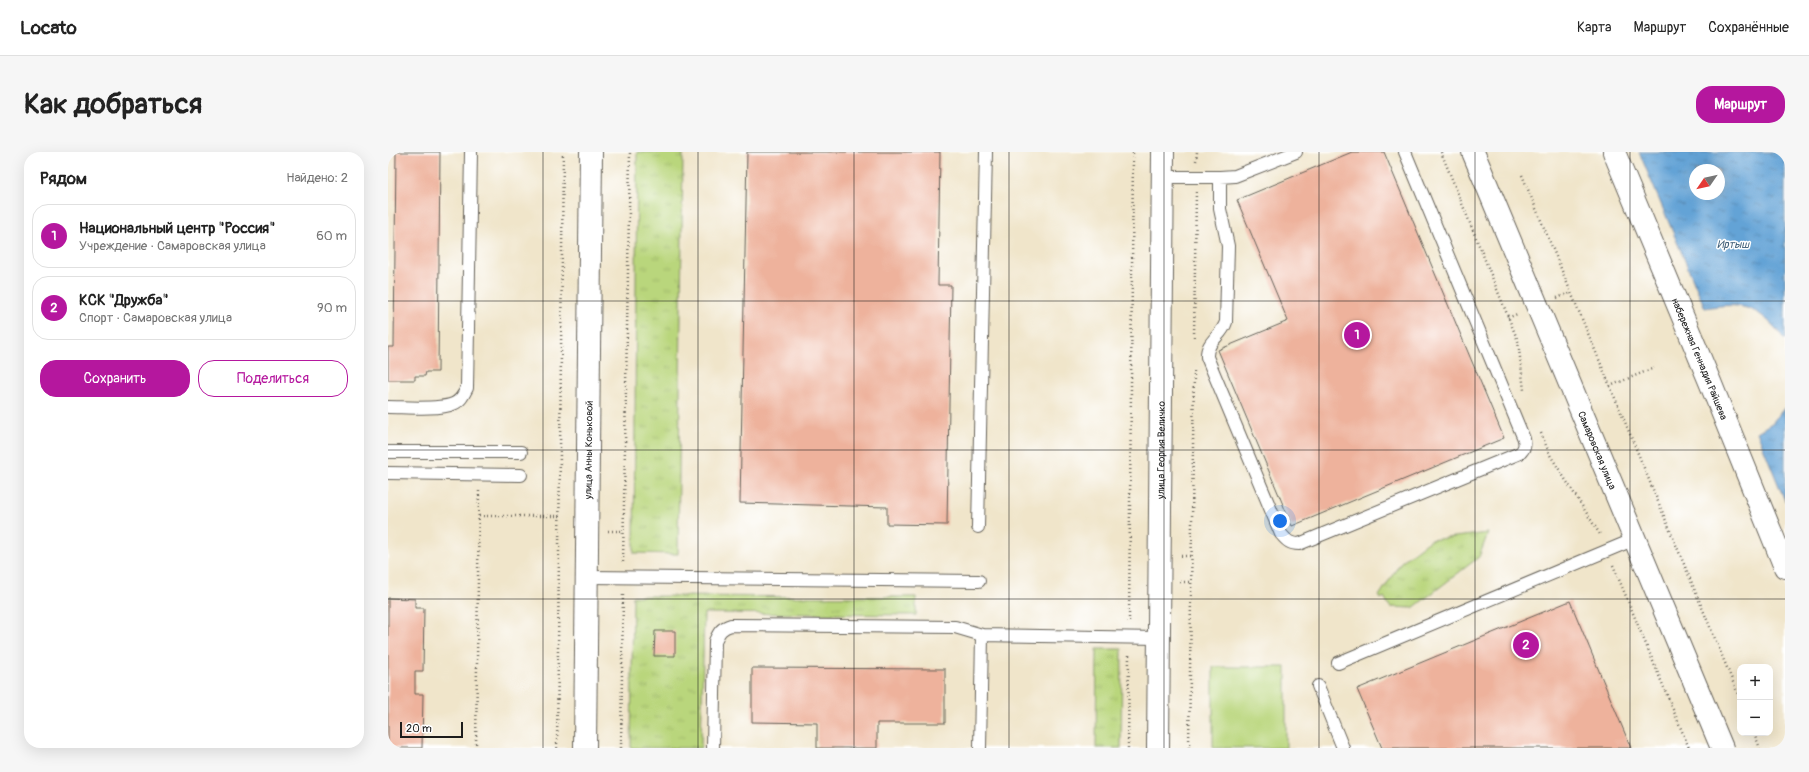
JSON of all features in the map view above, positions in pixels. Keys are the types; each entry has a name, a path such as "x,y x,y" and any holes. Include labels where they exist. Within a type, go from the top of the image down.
{"street":[{"name":"улица Анны Коньковой","path":"585,748 591,152"},
{"name":"улица Георгия Величко","path":"1158,748 1163,152"},
{"name":"Самаровская улица","path":"1473,152 1722,748"},
{"name":"набережная Геннадия Райшева","path":"1614,152 1785,567"}],"lane":[{"path":"388,407 454,404 462,398 467,388 471,152"},
{"path":"978,527 986,152"},
{"path":"1163,177 1220,177 1245,173 1296,152"},
{"path":"1220,177 1220,208 1228,246 1226,322 1224,328 1208,346 1207,357 1281,534 1286,541 1292,544 1299,544 1520,453 1524,449 1524,439 1405,152"},
{"path":"388,452 521,452"},
{"path":"388,473 520,475"},
{"path":"1338,663 1635,539"},
{"path":"587,577 979,581"},
{"path":"714,748 715,640 718,632 731,625 956,627 982,635 1158,638"},
{"path":"980,748 982,635"},
{"path":"1318,686 1343,748"}],"path":[{"path":"557,748 563,152"},
{"path":"621,748 630,152"},
{"path":"1128,748 1133,152"},
{"path":"1194,343 1196,152"},
{"path":"1441,152 1518,341 1523,388 1526,395"},
{"path":"1522,175 1737,692"},
{"path":"1189,748 1194,366"},
{"path":"1610,386 1654,368"},
{"path":"1539,428 1550,455 1602,539 1690,748"},
{"path":"476,748 479,490"},
{"path":"479,516 560,516"},
{"path":"1755,736 1760,748"}],"green space":[{"path":"637,152 683,152 678,554 634,553"},
{"path":"1488,533 1479,557 1413,608 1390,607 1384,597 1381,599 1379,596 1401,562 1430,540"},
{"path":"633,596 916,597 916,615 704,613 701,748 631,748"},
{"path":"1097,649 1122,649 1121,748 1096,748"},
{"path":"1213,667 1286,667 1286,748 1213,748"}],"water":[{"name":"Иртыш","path":"1639,152 1785,152 1785,340 1768,321 1751,309 1719,306 1705,308"},
{"path":"1785,407 1785,501 1757,432 1772,423"}],"building":[{"path":"396,152 440,152 438,372 426,372 425,376 415,376 415,380 388,380 388,347 394,347"},
{"path":"747,152 940,152 938,285 951,285 947,525 887,524 887,507 740,503"},
{"path":"1352,152 1384,152 1504,438 1292,526 1218,350 1288,321 1237,200"},
{"path":"388,598 415,599 415,608 424,608 423,671 415,671 415,694 423,694 422,748 388,748"},
{"path":"1570,601 1631,748 1382,748 1357,689"},
{"path":"655,631 675,631 675,656 654,656"},
{"path":"752,668 945,669 945,723 877,723 877,748 817,748 817,723 752,722"}],"place":[{"name":"Национальный центр \"Россия\"","path":"1357,335"},
{"name":"КСК \"Дружба\"","path":"1526,645"}]}
